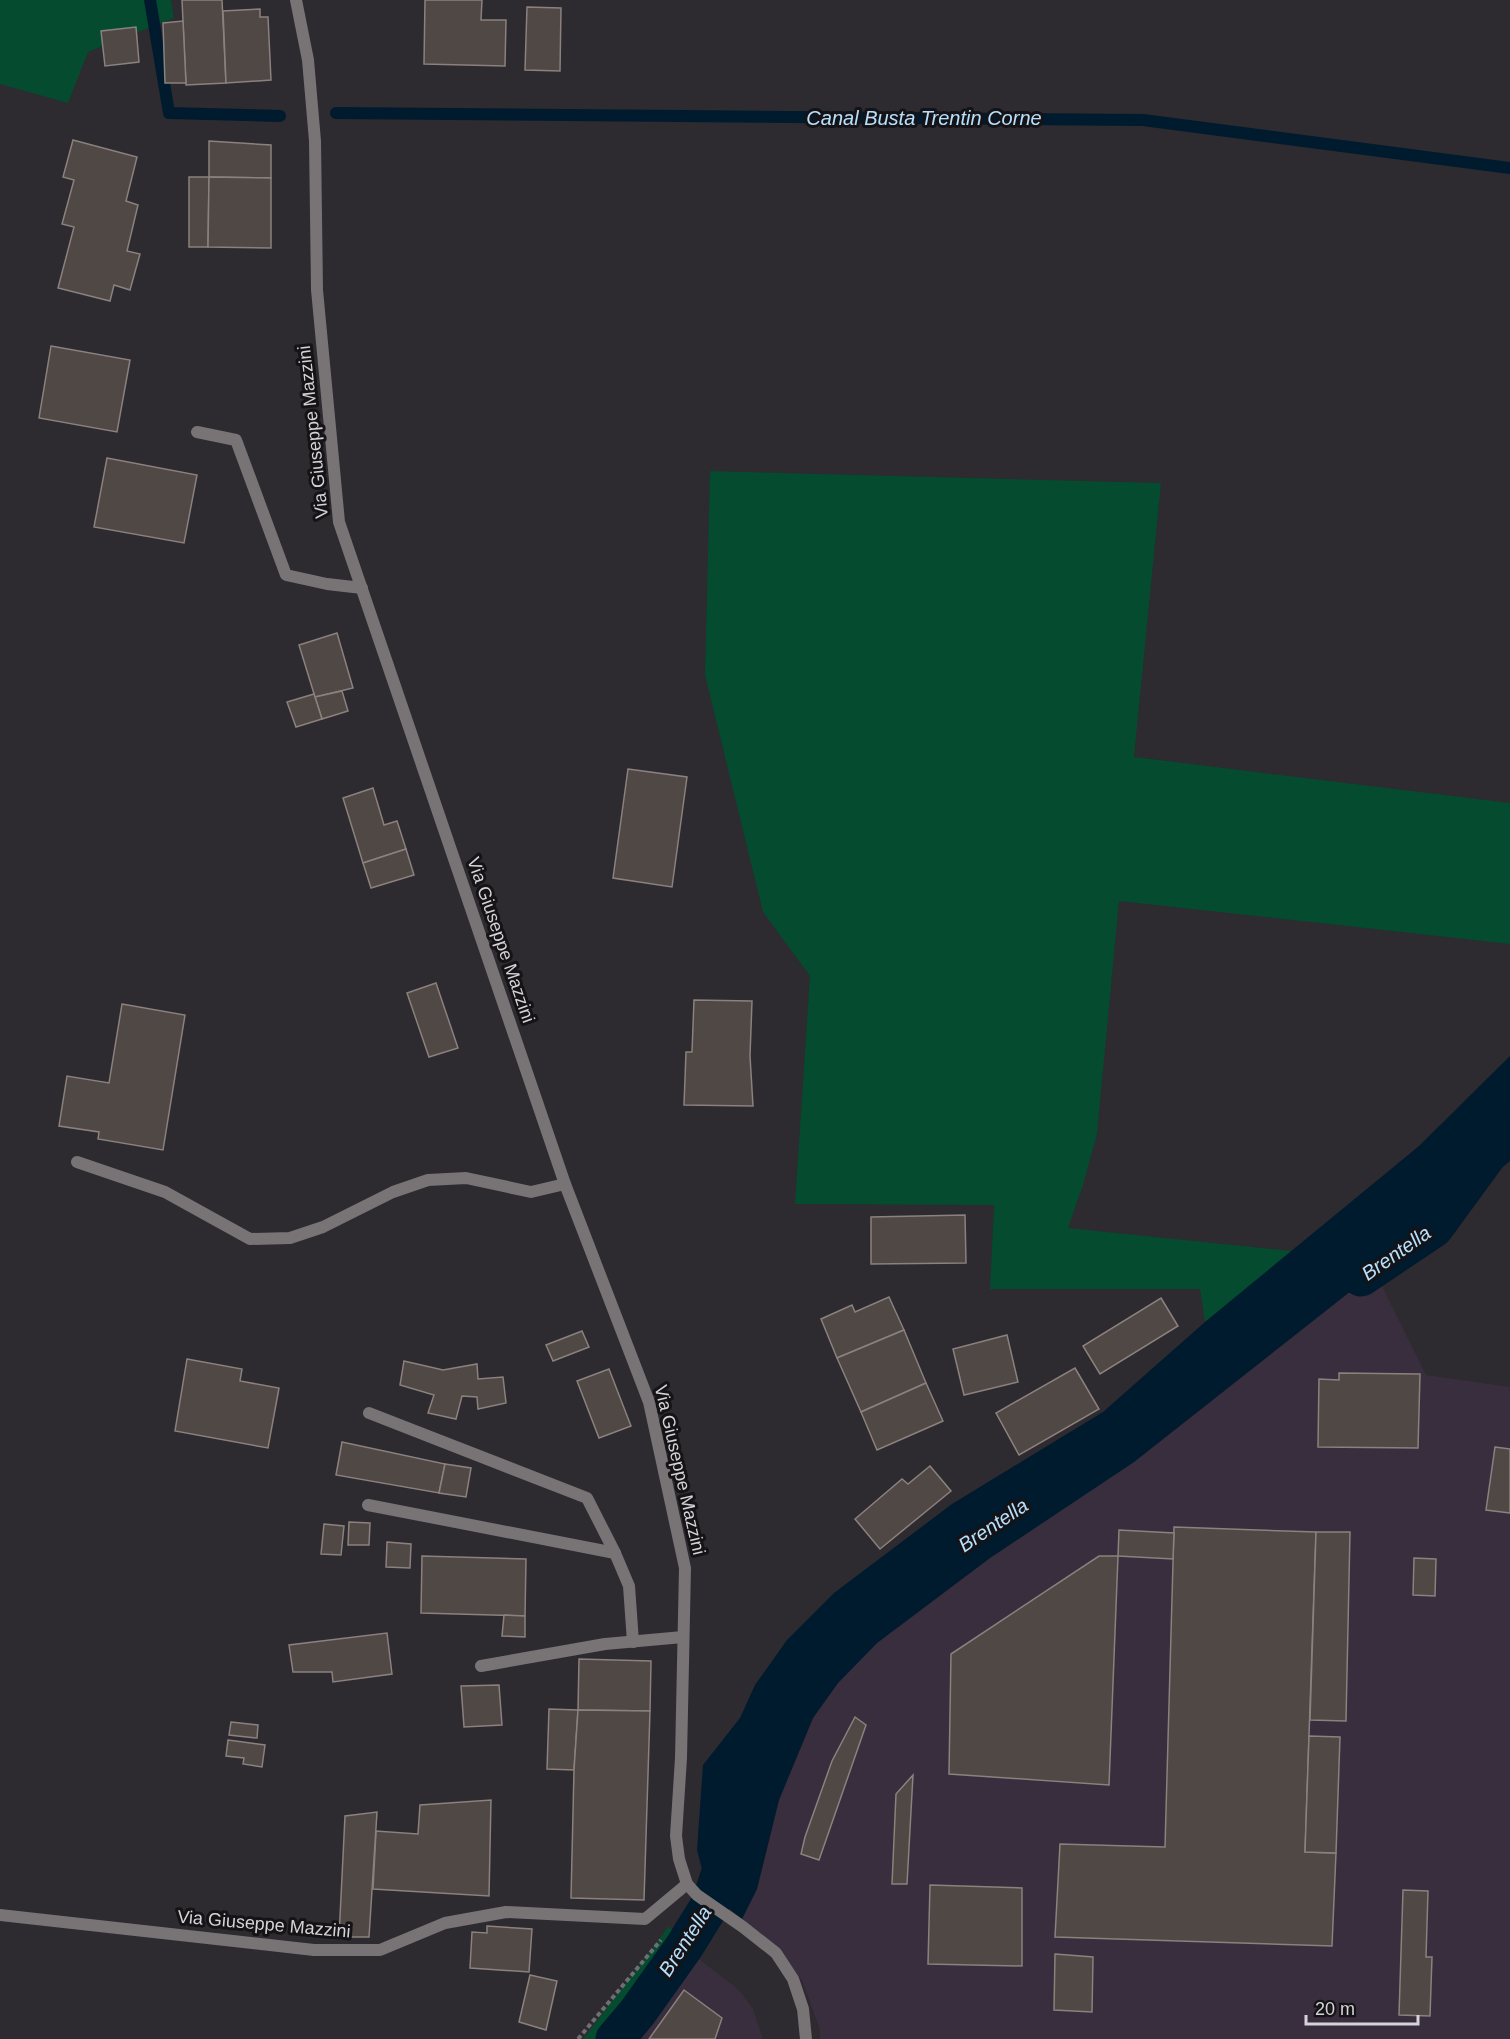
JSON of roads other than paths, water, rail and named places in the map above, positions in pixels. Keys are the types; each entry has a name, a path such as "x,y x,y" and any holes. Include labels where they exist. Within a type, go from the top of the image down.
{"street":[{"name":"Via Giuseppe Mazzini","path":"296,0 308,60 315,141 317,298 339,522 565,1184 649,1402 685,1568 681,1758 676,1836 679,1859 687,1884 697,1895 776,1953 793,1979 802,2009 806,2039"},
{"path":"197,432 236,440 286,575 327,584 362,588"},
{"path":"77,1162 165,1192 250,1239 290,1238 323,1227 393,1192 428,1179 466,1178 531,1192 565,1184"},
{"path":"369,1413 587,1498 629,1586 633,1642"},
{"path":"368,1505 615,1553"},
{"path":"481,1666 605,1644 683,1638"},
{"name":"Via Giuseppe Mazzini","path":"0,1915 314,1950 380,1950 445,1923 506,1912 645,1919 687,1884"}],"water":[{"path":"1510,1056 1510,1161 1375,1272 1134,1462 990,1558 877,1643 838,1683 813,1718 779,1800 757,1889 742,1919 722,1903 704,1877 697,1850 703,1765 740,1718 755,1685 787,1640 834,1593 952,1504 1103,1412 1205,1322 1419,1146"}],"waterway":[{"name":"Canal Busta Trentin Corne","path":"150,0 169,113 280,116"},
{"name":"Canal Busta Trentin Corne","path":"336,113 1143,120 1510,168"},
{"name":"Brentella","path":"1361,1277 1434,1228 1510,1124"},
{"name":"Brentella","path":"615,2039 637,2013 684,1947 710,1905 731,1843"}]}
